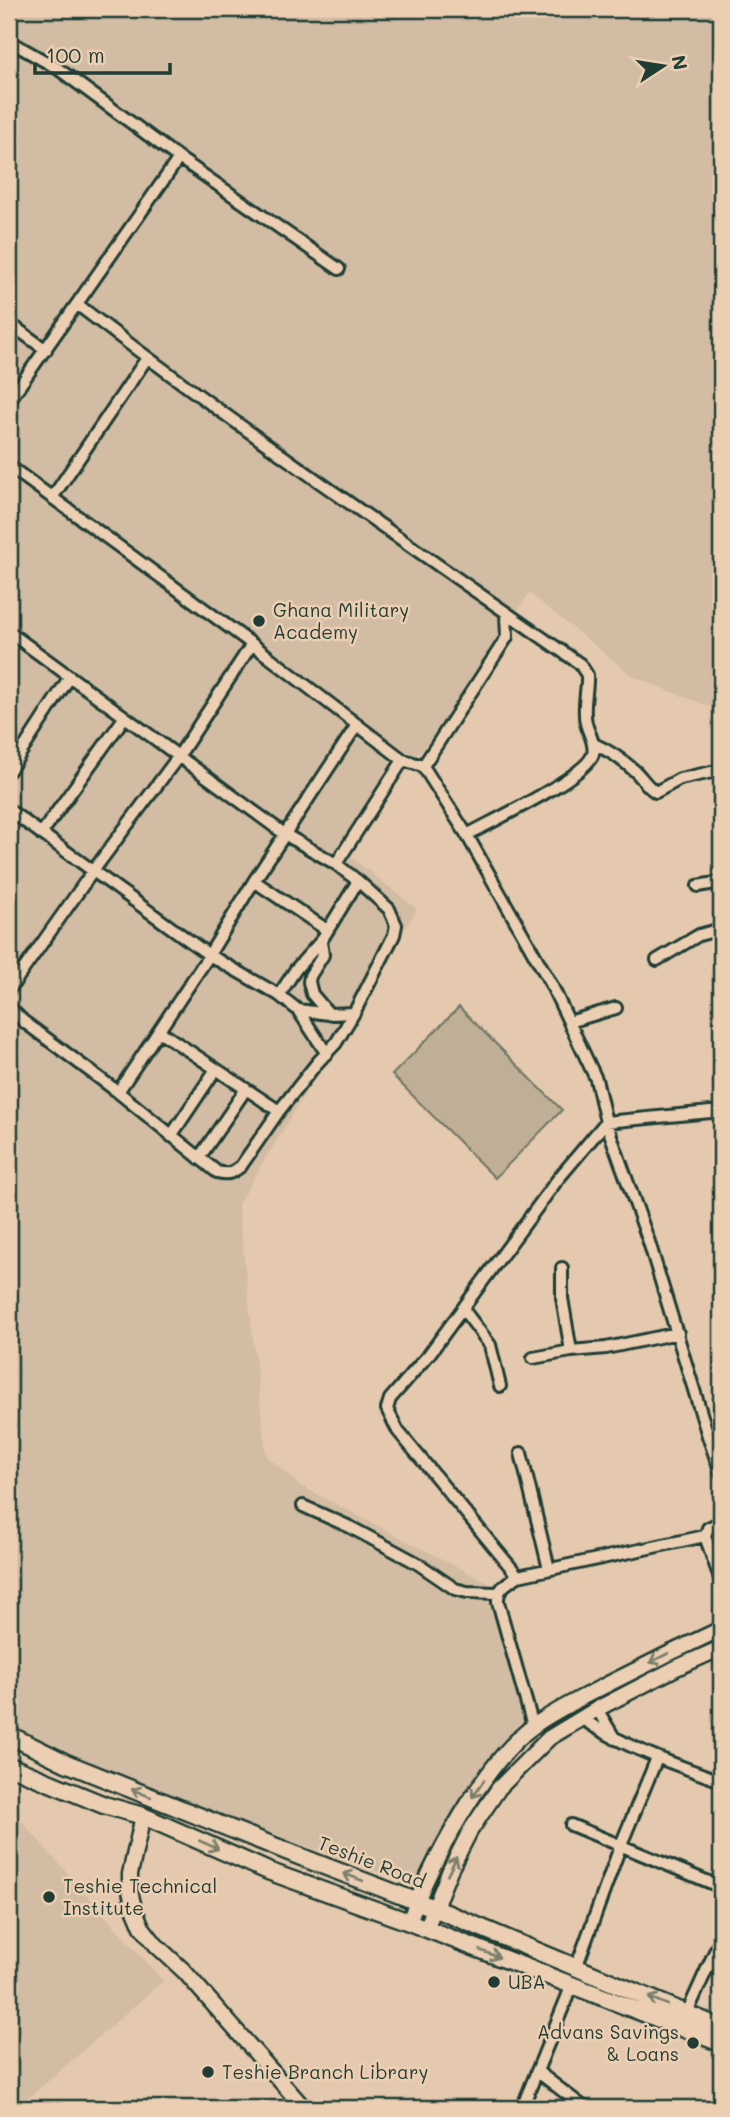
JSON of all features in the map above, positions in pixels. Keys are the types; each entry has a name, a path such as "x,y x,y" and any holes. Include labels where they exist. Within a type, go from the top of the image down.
{"main road":[{"path":"409,1922 417,1901 475,1793 505,1754 533,1726 570,1703 721,1629"},
{"path":"426,1929 450,1870 470,1831 499,1788 549,1738 597,1709 721,1648"},
{"name":"Teshie Road","path":"9,1735 79,1768 417,1901 721,2028"},
{"path":"9,1766 104,1805 143,1816 268,1871 409,1922 721,2043"},
{"path":"143,1816 130,1891 142,1927 304,2108"}],"street":[{"path":"9,41 57,68 179,158 339,269"},
{"path":"9,401 179,158"},
{"path":"78,305 147,358 580,664 587,675 584,706 586,724 594,744 593,755 586,765 564,782 467,835"},
{"path":"9,323 46,350"},
{"path":"52,498 147,358"},
{"path":"9,466 252,644 403,760 424,766 467,835 551,984 596,1079 606,1122 649,1242 721,1473"},
{"path":"424,766 507,637 506,613"},
{"path":"507,637 532,631"},
{"path":"9,632 286,835 336,864 389,909 396,925 394,935 336,1043 279,1111 241,1167 233,1173 217,1172 23,1021 9,1007"},
{"path":"9,990 178,757 252,644"},
{"path":"9,771 69,678"},
{"path":"41,834 124,718"},
{"path":"118,1093 357,725"},
{"path":"594,744 615,754 656,792 680,779 721,771"},
{"path":"336,864 403,760"},
{"path":"9,810 209,955 279,995 298,1010 327,1054"},
{"path":"254,881 327,930"},
{"path":"279,995 296,969 321,941 358,881"},
{"path":"698,886 721,882"},
{"path":"657,960 699,935 721,929"},
{"path":"321,941 323,955 309,982 312,994 329,1014"},
{"path":"569,1022 615,1008"},
{"path":"298,1010 329,1014 354,1013"},
{"path":"159,1031 279,1111"},
{"path":"172,1136 216,1069"},
{"path":"199,1158 246,1089"},
{"path":"518,1576 398,1431 387,1409 390,1399 430,1353 558,1179 606,1122 721,1111"},
{"path":"562,1268 562,1298 571,1351"},
{"path":"463,1309 490,1345 500,1386"},
{"path":"533,1358 606,1348 678,1333"},
{"path":"521,1453 549,1569"},
{"path":"303,1506 350,1527 417,1563 455,1589 498,1593"},
{"path":"721,1522 708,1528 705,1536 721,1581"},
{"path":"533,1726 498,1602 498,1593 503,1586 518,1576 705,1536"},
{"path":"597,1709 615,1739"},
{"path":"581,1718 615,1739 657,1758 721,1781"},
{"path":"576,1968 620,1847 657,1758"},
{"path":"571,1825 721,1887"},
{"path":"687,2013 721,1938"},
{"path":"522,2108 572,1986"},
{"path":"537,2072 585,2108"}],"shaded area":[{"name":"Ghana Military Academy","path":"9,9 721,9 721,711 634,677 529,593 441,730 391,781 351,857 417,909 238,1204 266,1455 299,1485 488,1583 525,1724 490,1758 454,1810 419,1887 96,1770 9,1725"},
{"path":"459,1007 562,1110 495,1178 392,1075"},
{"name":"Teshie Technical Institute","path":"9,1807 163,1981 17,2108 9,2108"}],"place":[{"name":"Ghana Military Academy","path":"259,621"},
{"name":"Teshie Technical Institute","path":"49,1897"},
{"name":"UBA","path":"494,1982"},
{"name":"Advans Savings & Loans","path":"693,2043"},
{"name":"Teshie Branch Library","path":"208,2072"}]}
